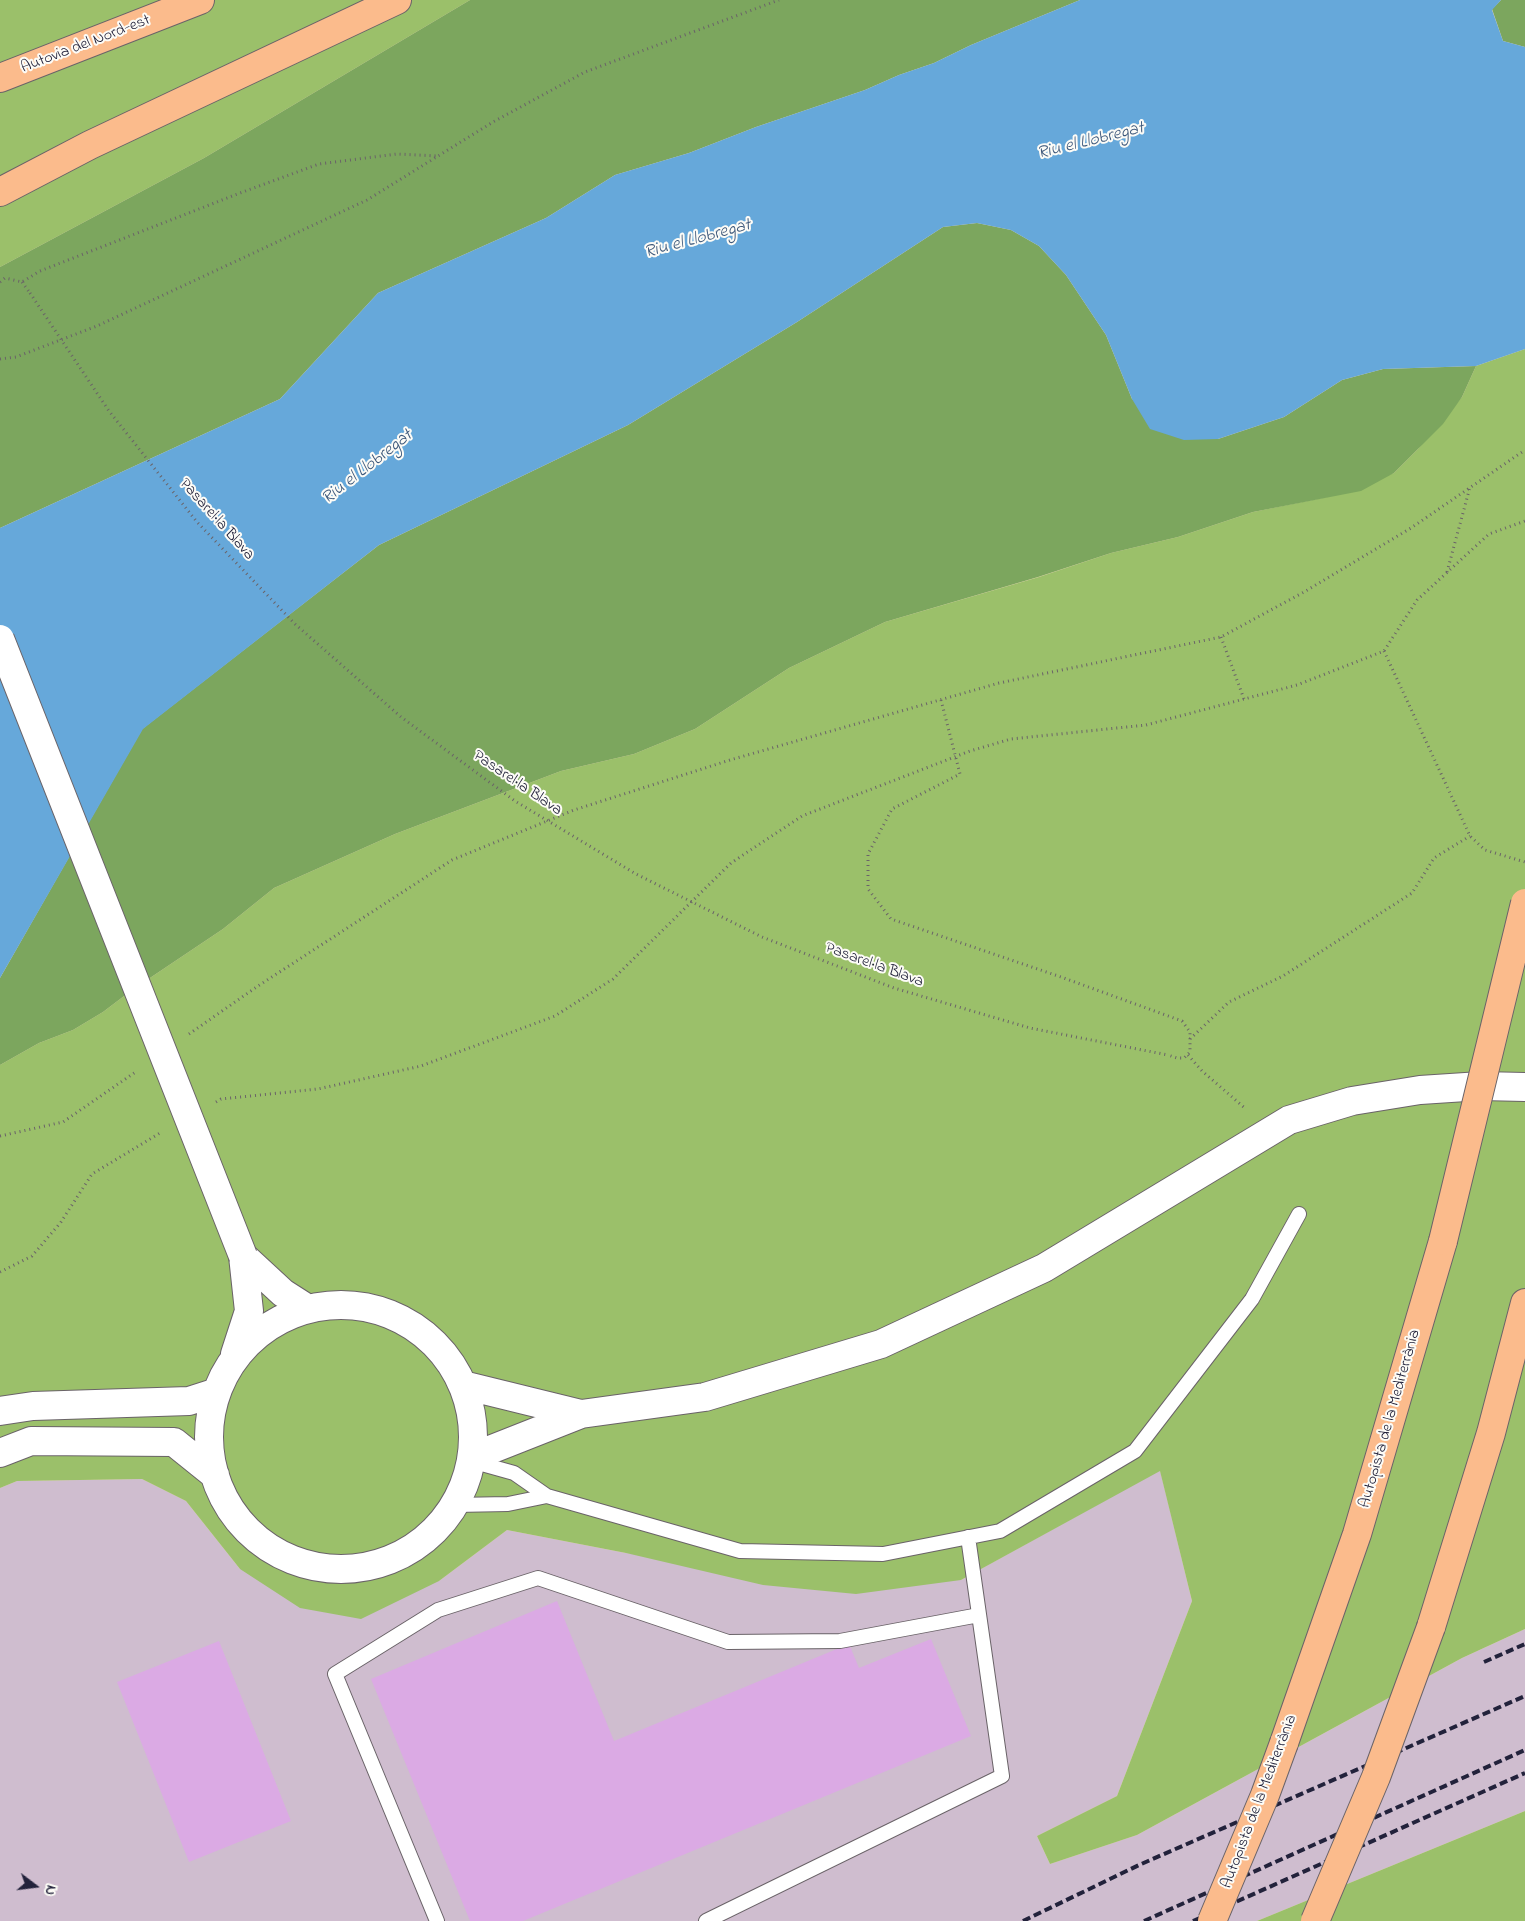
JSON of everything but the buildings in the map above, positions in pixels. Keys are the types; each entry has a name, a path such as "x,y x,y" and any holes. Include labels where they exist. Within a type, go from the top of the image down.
{"highway":[{"name":"Autovia del Nord-est","path":"0,78 200,0"},
{"path":"0,192 90,145 397,0"},
{"name":"Autopista de la Mediterrània","path":"1212,1921 1265,1795 1357,1534 1443,1241 1525,903"},
{"path":"1315,1921 1376,1776 1431,1627 1491,1433 1525,1303"}],"street":[{"path":"0,639 243,1256 249,1310 232,1363"},
{"path":"472,1459 581,1414 705,1397 881,1344 1044,1268 1289,1120 1352,1101 1420,1090 1480,1086 1525,1087"},
{"path":"243,1256 283,1293 308,1309"},
{"path":"334,1304 361,1306 387,1312 411,1324 432,1340 450,1361 463,1385 471,1408 474,1432 472,1459 455,1505 421,1543 399,1556 375,1565 350,1569 325,1568 300,1563 284,1556 256,1538 238,1520 224,1499 215,1475 209,1447 210,1419 217,1392 232,1363 246,1344 265,1329 285,1317 308,1309 334,1304"},
{"path":"463,1385 581,1414"},
{"path":"0,1411 33,1406 189,1401 217,1392"},
{"path":"0,1453 32,1441 174,1442 215,1475"}],"lane":[{"path":"472,1459 514,1473 547,1496 740,1551 883,1554 1000,1531 1135,1451 1252,1299 1299,1214"},
{"path":"455,1505 508,1504 547,1496"},
{"path":"706,1921 1002,1776 968,1537"},
{"path":"437,1921 334,1674 438,1610 538,1578 728,1642 840,1640 979,1615"}],"path":[{"path":"0,359 16,356 96,326 367,200 493,122 585,72 780,0"},
{"path":"0,282 5,278 22,282 40,271 319,164 397,154 438,156"},
{"name":"Pasarel·la Blava","path":"22,282 109,411 198,522 295,624 401,717 515,801 636,874 762,937 876,982 1030,1028 1177,1058 1188,1056"},
{"path":"185,1037 258,986 452,860 574,810 730,760 999,683 1221,636 1304,592 1411,528 1525,450"},
{"path":"1447,573 1470,487"},
{"path":"213,1103 221,1099 318,1089 421,1066 555,1016 613,979 731,863 802,816 957,757 1011,739 1146,725 1297,685 1384,651 1417,600 1489,534 1525,521"},
{"path":"1221,636 1244,699"},
{"path":"1384,651 1470,836 1485,850 1525,862"},
{"path":"941,700 960,774 892,809 868,854 868,889 891,919 1182,1021 1190,1032 1188,1056 1202,1071 1271,1130"},
{"path":"1190,1039 1229,1002 1283,976 1412,893 1434,858 1470,836"},
{"path":"0,1136 64,1122 144,1065"},
{"path":"0,1272 32,1256 61,1222 92,1174 164,1130"}],"shaded area":[{"path":"1160,1470 1192,1601 1117,1796 1037,1836 1050,1864 1137,1835 1462,1658 1525,1629 1525,1811 1257,1921 0,1921 0,1488 17,1481 142,1479 186,1501 240,1569 439,1581 507,1530 626,1553 961,1580"}],"green space":[{"path":"0,0 470,0 204,158 0,267"},
{"path":"470,0 1080,0 971,45 934,63 899,75 865,90 756,127 689,153 615,175 546,218 378,293 280,399 0,528 0,267 204,158"},
{"path":"1501,0 1525,0 1525,47 1503,41 1492,9"},
{"path":"977,223 1011,230 1039,246 1066,275 1106,335 1132,399 1218,439 1284,417 1342,380 1383,369 1476,366 1462,397 1443,424 1394,473 1361,491 1253,512 1178,537 1111,553 1038,577 885,622 789,668 695,729 634,754 561,771 395,834 274,888 223,929 132,990 103,1012 73,1030 39,1043 0,1065 0,978 142,729 379,545 628,425 797,322 943,227"},
{"path":"1525,349 1525,1629 1462,1658 1137,1835 1050,1864 1037,1836 1117,1796 1192,1601 1160,1471 961,1580 856,1594 763,1585 626,1553 507,1530 439,1581 361,1619 300,1608 240,1569 186,1501 142,1479 17,1481 0,1488 0,1065 39,1043 73,1030 103,1012 132,990 223,929 274,888 395,834 561,771 634,754 695,729 789,668 885,622 1039,577 1111,553 1178,537 1253,512 1327,497 1394,473 1418,449 1462,397 1476,366"},
{"path":"1525,1811 1525,1921 1257,1921"}],"water":[{"name":"Riu el Llobregat","path":"1080,0 1501,0 1492,10 1503,41 1525,47 1525,349 1476,366 1383,369 1342,380 1284,417 1218,439 1184,440 1150,429 1132,399 1106,335 1066,275 1039,246 1011,230 977,223 943,227 797,322 628,425 379,545 143,729 0,978 0,528 280,399 378,293 546,218 615,175 689,153 756,127 865,90 899,75 934,63 971,45"}],"railway":[{"path":"1484,1662 1525,1644"},
{"path":"1023,1921 1139,1865 1525,1696"},
{"path":"1144,1921 1525,1750"},
{"path":"1193,1921 1525,1773"}]}
